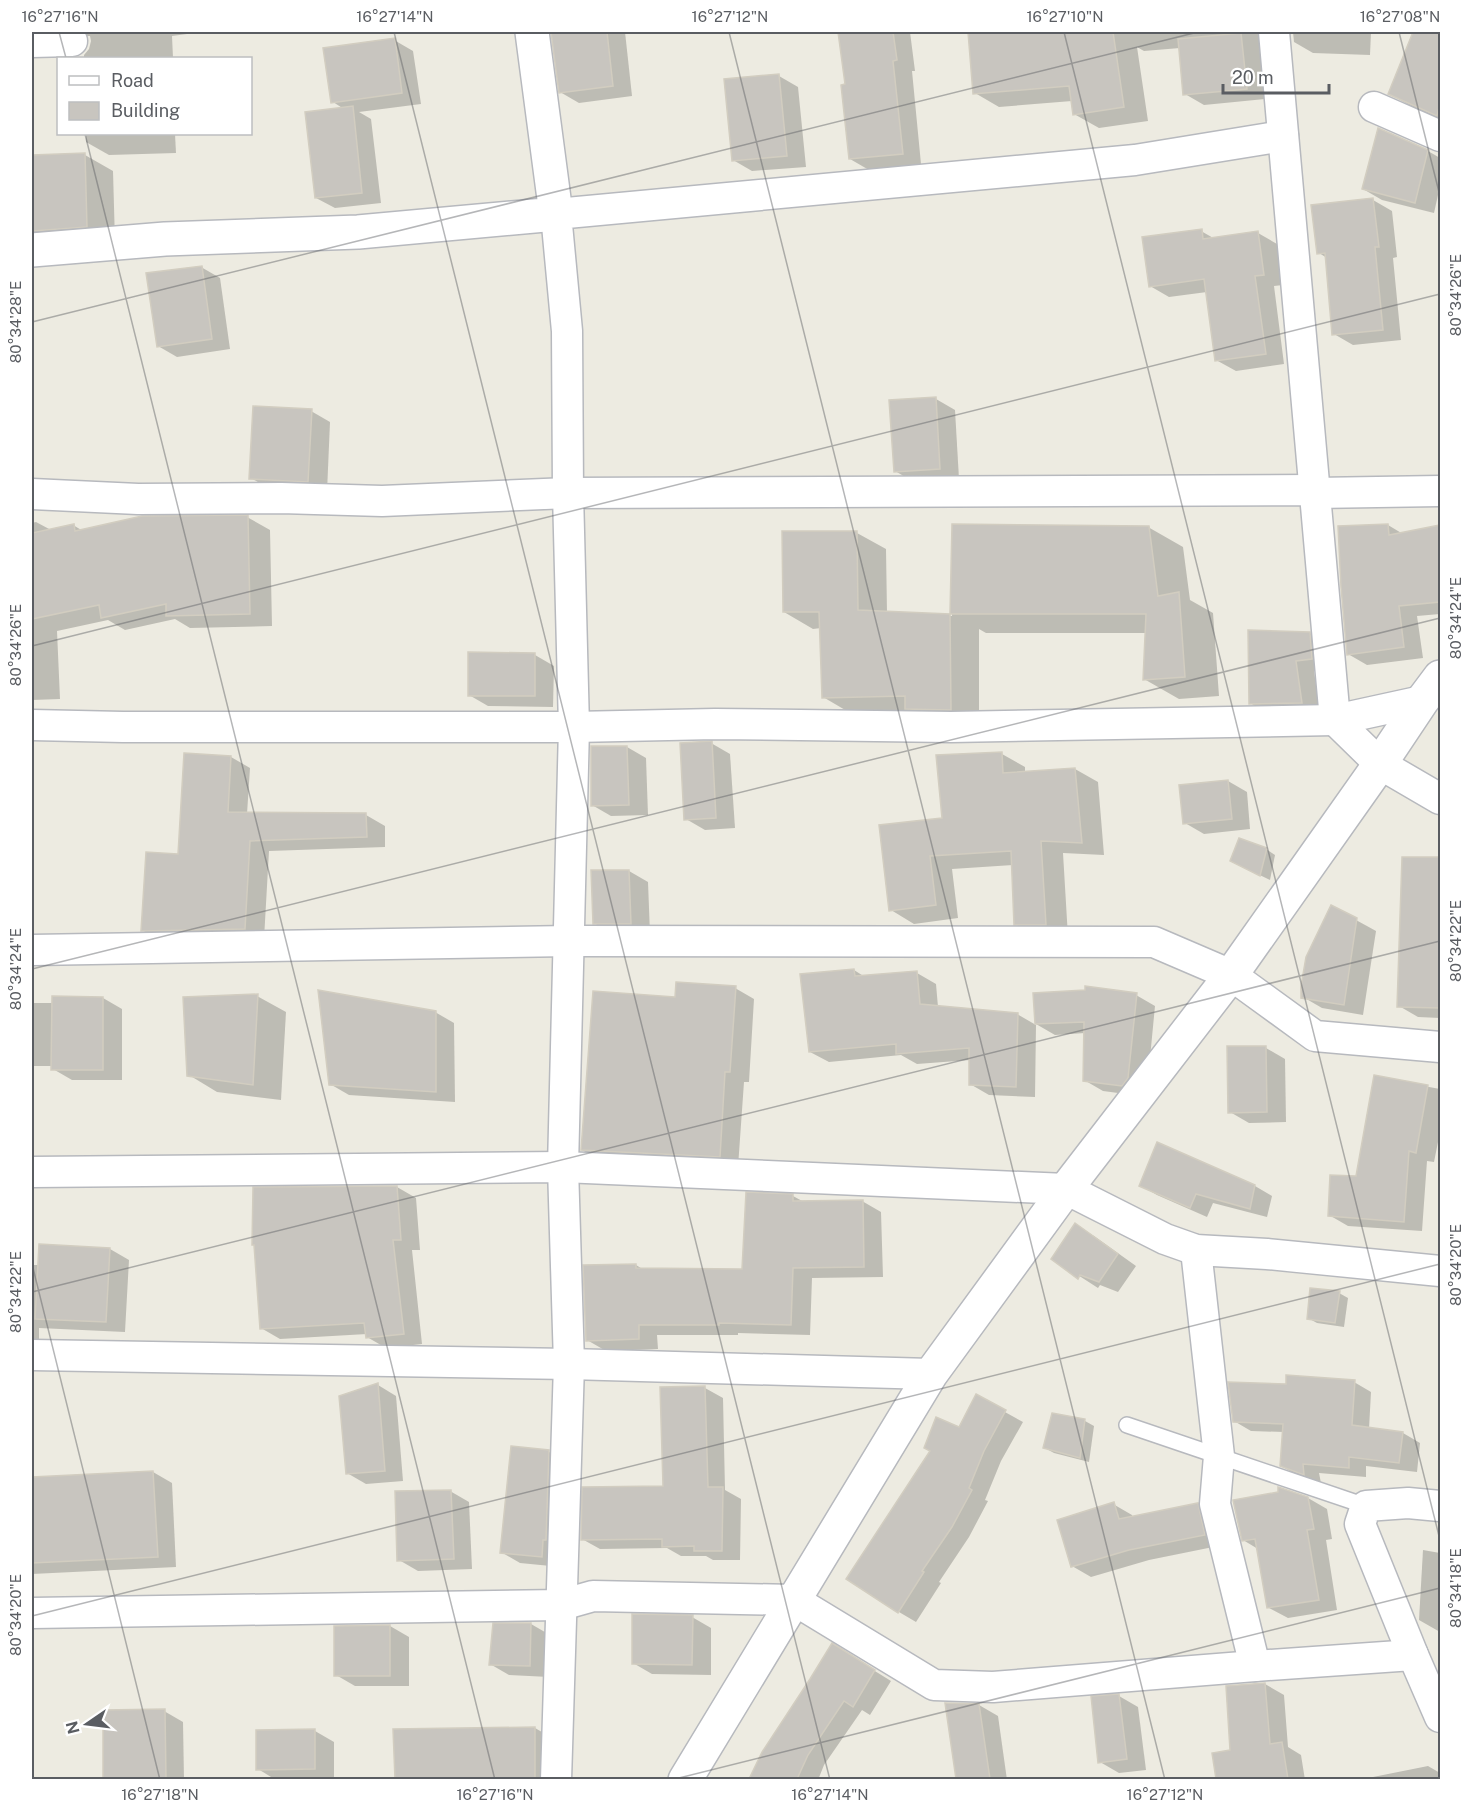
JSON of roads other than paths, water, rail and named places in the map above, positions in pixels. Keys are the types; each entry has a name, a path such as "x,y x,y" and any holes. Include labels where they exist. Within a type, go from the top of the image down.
{"street":[{"path":"532,32 556,214 567,331 568,493 574,728 563,1167 569,1364 556,1779"},
{"path":"1274,32 1335,720 1380,764 1440,800"},
{"path":"32,42 72,41"},
{"path":"1374,107 1440,136"},
{"path":"32,250 165,239 358,232 556,214 1135,160 1283,136"},
{"path":"32,494 138,499 281,498 382,501 568,493 1440,491"},
{"path":"32,724 123,728 574,728 715,724 951,727 1335,720 1431,689"},
{"path":"685,1779 931,1374 1066,1188 1231,975 1431,689"},
{"path":"32,950 570,941 1154,942 1231,975 1315,1036 1440,1047"},
{"path":"32,1172 563,1167 1066,1188 1165,1239 1196,1250 1267,1254 1440,1271"},
{"path":"1196,1250 1219,1456 1215,1504 1255,1666"},
{"path":"32,1355 569,1364 931,1374"},
{"path":"1440,1506 1408,1503 1366,1506 1360,1524 1440,1717"},
{"path":"32,1612 561,1605 593,1596 794,1600 934,1685 993,1687 1413,1655"}],"lane":[{"path":"1128,1425 1366,1506"}]}
